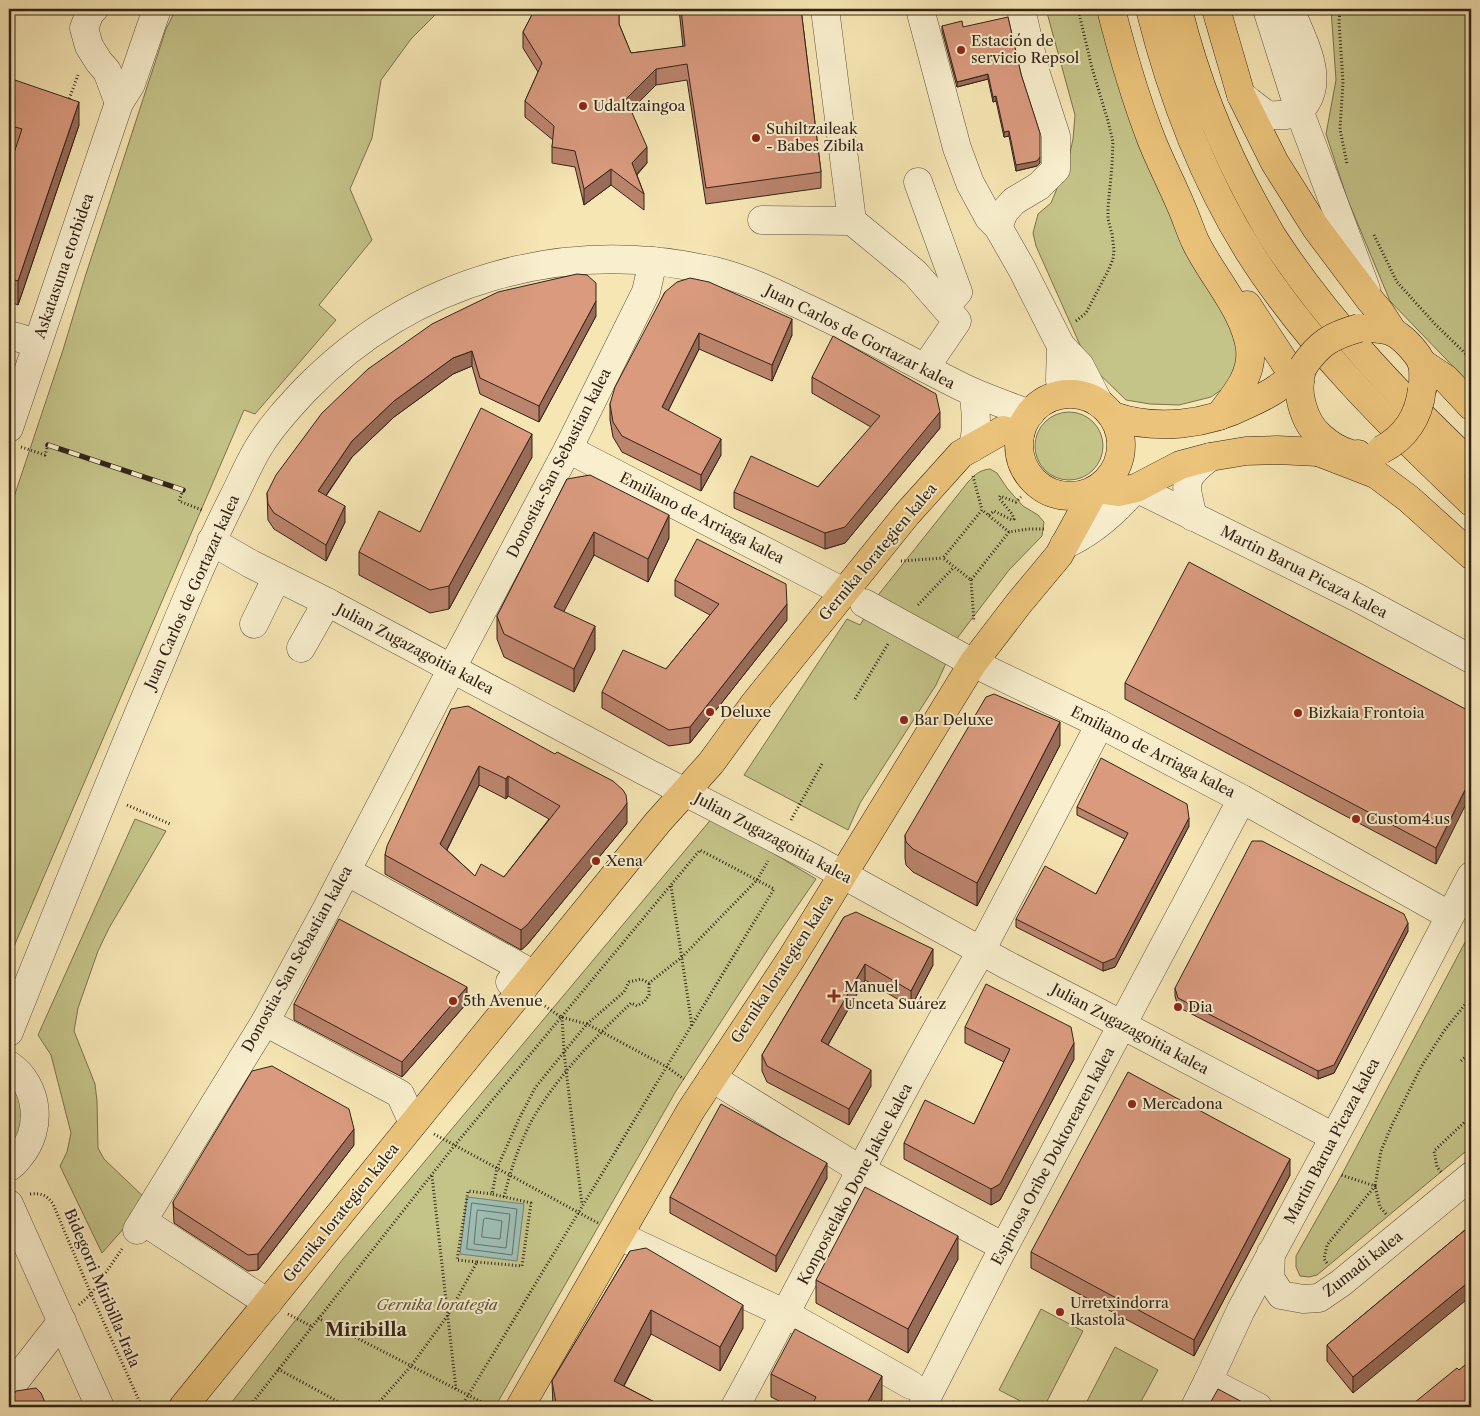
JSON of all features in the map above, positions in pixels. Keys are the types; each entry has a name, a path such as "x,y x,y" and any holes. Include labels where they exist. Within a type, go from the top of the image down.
{"main road":[{"path":"1111,9 1124,62 1165,172 1195,242 1246,330 1251,364 1246,377 1219,416"},
{"path":"1150,9 1172,85 1192,140 1218,197 1248,250 1300,323 1366,398 1471,502"},
{"path":"1178,9 1198,76 1217,130 1243,184 1272,235 1322,306 1386,379 1471,464"},
{"path":"1096,490 1118,492 1136,488 1180,465 1246,451 1276,450 1355,456 1393,444 1409,427 1421,403 1422,376 1414,352 1404,340 1393,332 1316,228 1275,163 1241,95 1216,9"},
{"path":"1181,206 1285,364 1299,374"},
{"path":"1106,409 1120,432 1122,449 1117,466 1108,481 1096,490 1078,496 1062,496 1046,491 1033,481 1024,468 1020,452 1018,426 1039,404 1051,398 1064,394 1076,394 1089,397 1130,422 1182,424 1219,416 1247,405 1277,388 1299,374 1312,353 1325,341 1340,333 1359,328 1393,332"},
{"path":"1299,374 1300,395 1304,412 1320,437 1355,456 1409,499 1471,555"},
{"path":"1422,376 1446,379 1471,406"},
{"name":"Gernika lorategien kalea","path":"183,1407 658,822 711,763 754,704 907,514 961,454 972,460 1018,426"},
{"name":"Gernika lorategien kalea","path":"520,1407 691,1110 791,960 973,663 1018,603 1059,555 1055,537 1096,490"}],"street":[{"path":"94,9 91,10 84,28 89,46 107,71 119,103"},
{"name":"Askatasuna etorbidea","path":"13,430 37,343 119,103 131,84 156,9"},
{"path":"825,9 852,222"},
{"path":"920,9 957,148 970,183 989,218 998,227 1022,269 1065,336 1080,366 1106,409"},
{"path":"998,227 1004,212 1014,201 1040,186 1056,169 1056,136 1036,74 1021,9"},
{"path":"1267,9 1299,110 1370,300"},
{"path":"1241,95 1268,115 1284,116 1299,110 1307,103 1312,90 1312,68 1290,9"},
{"path":"918,182 958,292 945,307"},
{"path":"762,220 852,222 915,273 957,321 925,368"},
{"name":"Juan Carlos de Gortazar kalea","path":"9,1032 104,797 211,541 260,444 288,408 324,371 367,336 424,303 458,287 502,273 554,263 602,260 653,261 718,272 762,287 819,313 925,368 969,393 991,412 1018,426"},
{"name":"Donostia-San Sebastian kalea","path":"268,1303 140,1226 265,1022 346,871 568,449 646,292 653,261"},
{"path":"9,335 37,343"},
{"path":"1064,394 1060,380 1065,336"},
{"path":"9,371 13,430"},
{"path":"969,393 976,424 972,460"},
{"name":"Emiliano de Arriaga kalea","path":"568,449 836,588"},
{"path":"1193,517 1188,500 1188,481 1197,468 1210,458"},
{"name":"Martin Barua Picaza kalea","path":"1136,488 1358,598 1471,659"},
{"name":"Gernika lorategien kalea","path":"1055,537 1080,538 1120,506 1136,488"},
{"name":"Julian Zugazagoitia kalea","path":"211,541 843,874 1005,964 1334,1137"},
{"path":"254,624 277,577"},
{"path":"301,648 327,602"},
{"name":"Emiliano de Arriaga kalea","path":"864,603 973,663 1100,724 1242,799 1438,909"},
{"name":"Konpostelako Done Jakue kalea","path":"735,1407 980,952 1100,724"},
{"name":"Espinosa Oribe Doktorearen kalea","path":"916,1396 1122,1025 1242,799"},
{"path":"346,871 522,968 510,982 522,991"},
{"name":"Martin Barua Picaza kalea","path":"1195,1407 1241,1310 1351,1106 1471,876"},
{"path":"265,1022 400,1094 414,1123"},
{"path":"9,1065 16,1070 28,1086 35,1107 35,1128 27,1148 9,1167"},
{"path":"708,1085 991,1240"},
{"name":"Zumadi kalea","path":"1241,1310 1268,1296 1293,1302 1319,1298 1342,1284 1471,1176"},
{"path":"19,1199 62,1321 100,1407"},
{"path":"620,1236 786,1314 916,1396"},
{"path":"1271,1253 1270,1278 1293,1302"},
{"path":"9,1390 62,1321"},
{"path":"1208,1382 1258,1407"}],"path":[{"path":"1065,336 1086,313 1110,269 1114,250 1108,219 1113,142 1078,9"},
{"path":"1340,9 1339,22 1343,82 1340,129 1348,168"},
{"path":"66,107 72,92"},
{"path":"1372,232 1397,282 1435,324 1471,359"},
{"path":"13,430 45,455 48,445"},
{"path":"972,460 982,510 988,516 1009,532 1028,530 1055,537"},
{"path":"183,490 179,501 207,512"},
{"path":"988,516 992,511 996,511 1012,520 1014,519 999,498 1000,496 1016,502 1021,497"},
{"path":"943,558 982,510"},
{"path":"974,629 971,580 1009,532"},
{"path":"893,562 943,558 971,580"},
{"path":"856,699 902,624 954,567"},
{"path":"789,823 822,764"},
{"path":"134,807 170,824"},
{"path":"248,1407 455,1145 700,850 774,889 461,1407"},
{"path":"649,983 682,957 757,880 768,860"},
{"path":"671,885 692,1026"},
{"path":"492,1194 497,1168 520,1117 536,1088 587,1024 624,992 629,982 641,979 649,983"},
{"path":"504,1197 509,1175 533,1119 543,1102 566,1071 601,1032 631,1004 637,1006 644,1002 650,995 649,983"},
{"path":"1388,1216 1380,1207 1375,1186 1381,1151 1417,1075 1444,1031 1471,997"},
{"path":"562,1017 587,1024 667,1068 708,1085"},
{"path":"562,1017 566,1071 582,1205"},
{"path":"1461,1061 1471,1052"},
{"path":"1441,1172 1437,1167 1434,1151 1471,1116"},
{"path":"414,1123 620,1236"},
{"path":"1333,1173 1375,1186"},
{"path":"432,1175 456,1389"},
{"path":"1342,1284 1324,1259 1327,1245 1375,1186"},
{"path":"468,1191 504,1197 531,1203 522,1266 457,1260 468,1191"},
{"name":"Bidegorri Miribilla-Irala","path":"19,1199 37,1193 47,1196 53,1204 142,1407"},
{"path":"375,1407 411,1366 448,1315 477,1262"},
{"path":"62,1321 91,1294 108,1268"},
{"path":"318,1318 491,1407"},
{"path":"278,1369 348,1407"}],"green space":[{"path":"176,9 441,9 411,39 381,80 372,138 350,189 372,240 319,305 336,320 255,414 244,410 9,958 9,512 166,29"},
{"path":"1046,9 1098,9 1229,317 1242,358 1230,384 1211,397 1179,405 1150,404 1126,400 1088,363 1036,246 1033,233 1038,214 1051,203 1068,162 1073,139 1075,115"},
{"path":"1331,9 1471,9 1471,385 1390,301 1347,198 1326,134 1336,80"},
{"path":"1069,412 1082,414 1093,422 1101,433 1103,446 1101,459 1093,470 1082,478 1069,480 1056,478 1045,470 1037,459 1035,446 1037,433 1045,422 1056,414"},
{"path":"990,469 997,473 1023,506 1038,515 1044,522 1042,536 1009,570 958,637 936,685 860,803 848,830 744,775 847,619 860,625 879,594 968,482 980,472"},
{"name":"Gernika lorategia","path":"713,817 816,879 676,1091 495,1407 228,1407 343,1259"},
{"path":"135,819 166,831 109,928 98,951 78,1008 74,1031 95,1084 98,1148 104,1159 148,1201 102,1253 60,1166 67,1152 71,1133 51,1055 38,1035"},
{"path":"1471,931 1471,1147 1317,1275 1309,1277 1300,1276 1296,1267 1296,1256 1340,1178"},
{"path":"9,1084 21,1103 24,1120 9,1154"},
{"path":"1041,1309 1083,1331 1044,1407 1032,1407 999,1390"},
{"path":"1115,1347 1158,1370 1138,1407 1084,1407"}],"water":[{"path":"467,1197 524,1204 517,1261 460,1254"}],"building":[{"path":"535,9 619,9 619,24 631,53 685,46 681,9 801,9 821,172 706,188 687,64 656,69 626,99 647,147 632,163 644,194 611,169 584,189 575,151 552,147 554,126 525,101 542,63 523,32"},
{"path":"1008,17 1021,74 1040,133 1040,157 1037,161 1016,165 1009,131 1004,132 996,96 993,97 988,74 957,82 942,26 962,21 963,27"},
{"path":"9,78 79,102 18,281 9,278 9,168 22,129 9,125"},
{"path":"577,274 587,275 596,283 596,301 539,406 480,378 472,351 453,358 394,401 352,441 318,491 345,506 326,545 274,513 268,504 267,493 276,475 322,413 368,369 432,324 498,292"},
{"path":"690,278 709,282 792,319 772,365 699,333 662,407 721,439 701,475 622,436 613,422 610,404 615,387 665,292 677,282"},
{"path":"833,336 936,394 940,412 845,527 825,533 734,492 751,456 818,487 880,416 812,377"},
{"path":"481,408 532,434 449,586 430,590 359,552 379,511 420,532"},
{"path":"590,475 669,515 648,559 594,532 554,607 595,626 574,669 504,634 497,616 567,479"},
{"path":"697,539 786,584 787,604 690,727 669,730 602,692 623,650 666,669 719,604 675,580"},
{"name":"Bizkaia Frontoia","path":"1189,562 1471,712 1471,778 1436,848 1125,683"},
{"path":"994,694 1060,722 977,883 913,849 906,842 905,835 986,697"},
{"path":"468,706 555,754 557,752 613,781 626,795 627,803 623,809 521,930 385,855 387,846 451,709","holes":["479,766 506,779 508,776 560,806 504,877 481,864 475,876 440,844"]},
{"path":"1101,758 1187,804 1189,818 1115,958 1103,963 1016,919 1045,866 1096,894 1128,833 1077,807"},
{"path":"1252,841 1262,841 1404,914 1408,923 1334,1065 1318,1071 1178,998 1175,988"},
{"path":"856,912 933,949 911,991 865,964 821,1041 871,1070 849,1109 767,1066 762,1055 844,917"},
{"path":"339,919 467,987 402,1062 294,1004"},
{"path":"986,984 1071,1027 1074,1043 1000,1184 991,1189 904,1143 925,1100 974,1124 1010,1049 965,1027"},
{"path":"272,1066 349,1109 354,1129 258,1254 248,1255 174,1207 173,1202 252,1071"},
{"path":"1128,1072 1290,1159 1194,1340 1031,1252"},
{"path":"721,1104 827,1163 776,1256 670,1197"},
{"path":"865,1187 958,1236 908,1329 816,1280"},
{"path":"1471,1225 1471,1280 1353,1377 1327,1345"},
{"path":"646,1248 743,1305 720,1347 651,1310 614,1381 664,1407 562,1407 556,1403 552,1381 630,1251"},
{"path":"795,1329 882,1376 865,1407 811,1407 816,1397 771,1374"},
{"path":"9,1332 13,1342 9,1348"},
{"path":"1471,1360 1471,1407 1409,1407 1457,1368 1459,1370"},
{"path":"36,1388 41,1393 47,1407 9,1407 9,1401 16,1391"},
{"path":"1218,1389 1246,1404 1244,1407 1208,1407"},
{"path":"953,1401 966,1407 950,1407"}],"railway":[{"path":"48,445 183,490"}],"place":[{"name":"Estación de servicio Repsol","path":"961,50"},
{"name":"Udaltzaingoa","path":"583,106"},
{"name":"Suhiltzaileak - Babes Zibila","path":"756,138"},
{"name":"Deluxe","path":"710,712"},
{"name":"Bizkaia Frontoia","path":"1298,713"},
{"name":"Bar Deluxe","path":"904,720"},
{"name":"Custom4.us","path":"1356,819"},
{"name":"Xena","path":"596,861"},
{"name":"Manuel Unceta Suárez","path":"834,996"},
{"name":"5th Avenue","path":"453,1001"},
{"name":"Dia","path":"1178,1007"},
{"name":"Mercadona","path":"1132,1104"},
{"name":"Urretxindorra Ikastola","path":"1060,1312"}],"district":[{"name":"Miribilla","path":"366,1330"}]}
